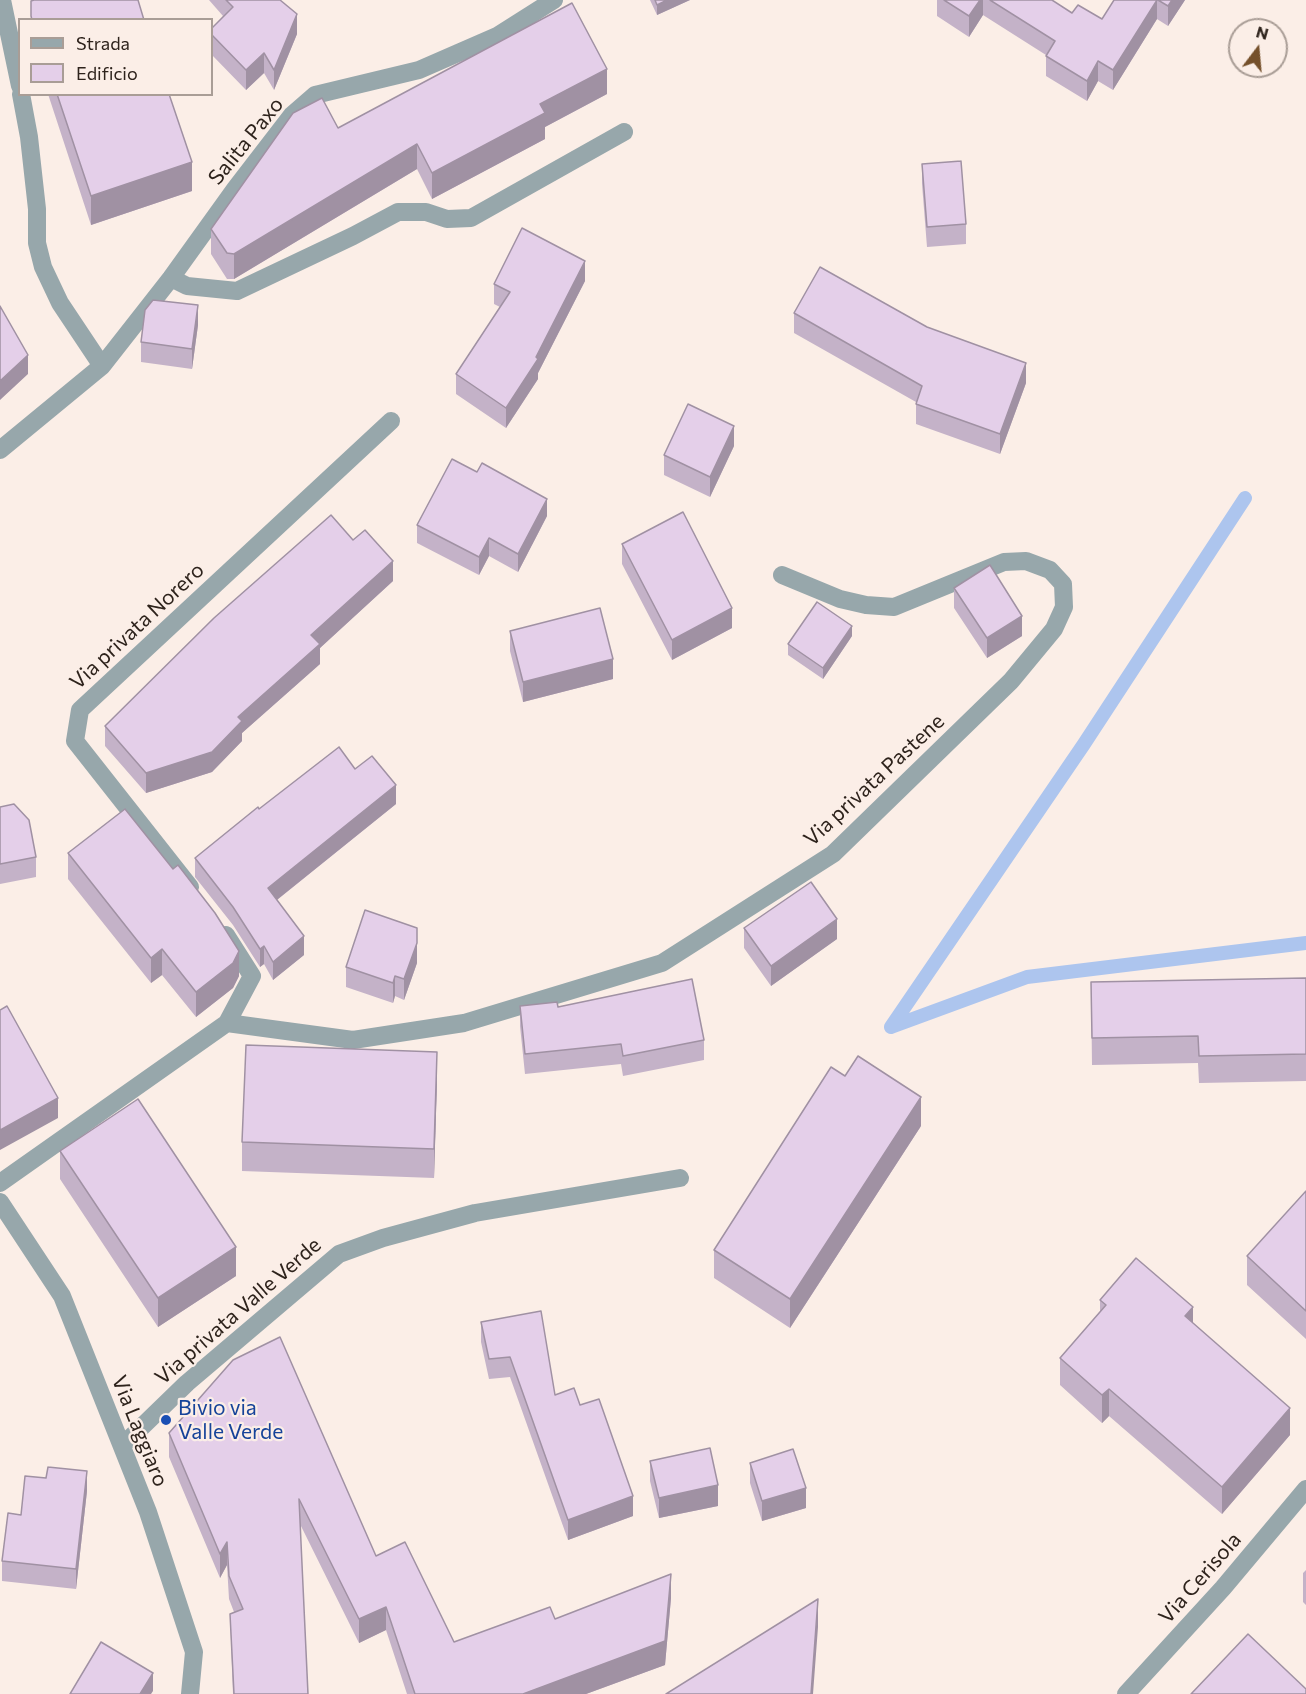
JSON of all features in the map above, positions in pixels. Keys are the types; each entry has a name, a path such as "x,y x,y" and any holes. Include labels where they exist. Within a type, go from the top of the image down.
{"street":[{"path":"2,0 18,76"},
{"name":"Salita Paxo","path":"0,450 102,366 171,278 292,114 315,94 419,70 497,36 554,0"},
{"path":"21,96 29,137 37,209 37,243 43,267 60,303 102,366"},
{"path":"171,278 188,286 237,291 398,212 426,212 447,219 459,220 471,218 624,132"},
{"name":"Via privata Norero","path":"203,904 75,741 80,710 391,421"},
{"name":"Via privata Pastene","path":"227,1023 353,1040 464,1023 662,963 833,854 1011,681 1054,629 1064,607 1063,584 1050,570 1026,561 1004,562 894,607 866,605 840,599 782,575"},
{"path":"0,1183 227,1023 252,976 217,922"},
{"name":"Via privata Valle Verde","path":"122,1446 187,1383 339,1254 383,1238 475,1213 680,1178"},
{"name":"Via Laggiaro","path":"0,1202 62,1296 148,1512 194,1652 190,1694"},
{"name":"Via Cerisola","path":"1126,1694 1223,1588 1306,1489"}],"building":[{"path":"138,0 143,18 32,18 31,1"},
{"path":"226,0 280,0 297,14 274,70 264,53 246,70 213,36 213,27 233,7"},
{"path":"655,0 667,0 657,5"},
{"path":"944,0 980,0 969,16"},
{"path":"990,0 1052,0 1072,13 1078,5 1102,19 1114,0 1157,0 1113,70 1098,61 1087,81 1046,56 1055,41"},
{"path":"1158,0 1172,0 1168,6"},
{"path":"572,3 607,69 540,104 545,113 432,173 417,144 234,254 227,253 211,229 293,113 322,98 338,128"},
{"path":"58,96 170,96 192,162 91,196"},
{"path":"961,161 966,224 927,227 922,164"},
{"path":"522,228 585,261 536,357 538,359 506,408 456,374 510,292 494,284"},
{"path":"820,267 927,327 1026,363 1000,434 916,404 922,386 794,313"},
{"path":"153,300 198,305 192,349 141,342 145,310"},
{"path":"0,306 28,355 0,381"},
{"path":"688,404 734,426 710,477 664,455"},
{"path":"452,459 477,472 482,463 547,499 518,554 489,538 479,557 417,525"},
{"path":"683,512 732,608 672,640 622,544"},
{"path":"331,515 353,540 365,530 393,561 311,635 320,644 238,717 242,721 212,752 146,773 105,726 214,618"},
{"path":"990,565 1022,616 987,638 954,588"},
{"path":"817,602 852,626 823,668 788,644"},
{"path":"600,608 613,659 523,682 510,631"},
{"path":"339,747 355,769 372,756 396,785 268,888 304,936 273,962 264,946 260,949 233,907 195,858 258,807 259,809"},
{"path":"14,804 29,820 36,857 0,864 0,807"},
{"path":"125,809 173,869 178,865 215,913 239,951 233,963 196,992 162,949 151,958 68,853"},
{"path":"811,882 837,919 771,966 744,928"},
{"path":"365,910 417,928 417,943 404,979 395,976 393,983 346,967"},
{"path":"1306,978 1306,1054 1199,1056 1198,1036 1092,1038 1091,982"},
{"path":"692,979 704,1040 623,1056 621,1044 525,1054 520,1006 557,1002 558,1007"},
{"path":"7,1006 58,1098 0,1130 0,1010"},
{"path":"246,1045 437,1052 434,1149 242,1142"},
{"path":"858,1056 921,1097 790,1299 714,1250 831,1067 845,1076"},
{"path":"138,1099 236,1247 158,1298 60,1151"},
{"path":"1306,1191 1306,1311 1247,1256"},
{"path":"1136,1258 1193,1307 1185,1316 1290,1408 1222,1487 1109,1389 1102,1395 1060,1358 1106,1305 1100,1300"},
{"path":"541,1311 555,1395 574,1388 580,1405 599,1399 633,1496 568,1520 510,1357 489,1359 481,1322"},
{"path":"280,1337 376,1556 405,1542 454,1642 550,1607 555,1619 671,1574 665,1641 523,1694 415,1694 386,1607 359,1619 299,1499 308,1694 234,1694 230,1614 243,1609 229,1576 227,1542 220,1554 169,1433 233,1360"},
{"path":"710,1448 718,1485 659,1498 650,1461"},
{"path":"793,1449 806,1488 762,1501 750,1463"},
{"path":"48,1467 87,1471 76,1569 2,1561 8,1513 21,1515 25,1476 46,1478"},
{"path":"818,1599 811,1694 666,1694"},
{"path":"1248,1634 1306,1689 1306,1694 1191,1694"},
{"path":"101,1642 153,1673 140,1694 70,1694"}],"waterway":[{"path":"891,1027 1084,744 1245,498"},
{"path":"891,1027 1027,977 1306,943"}],"place":[{"name":"Bivio via Valle Verde","path":"166,1420"}]}
